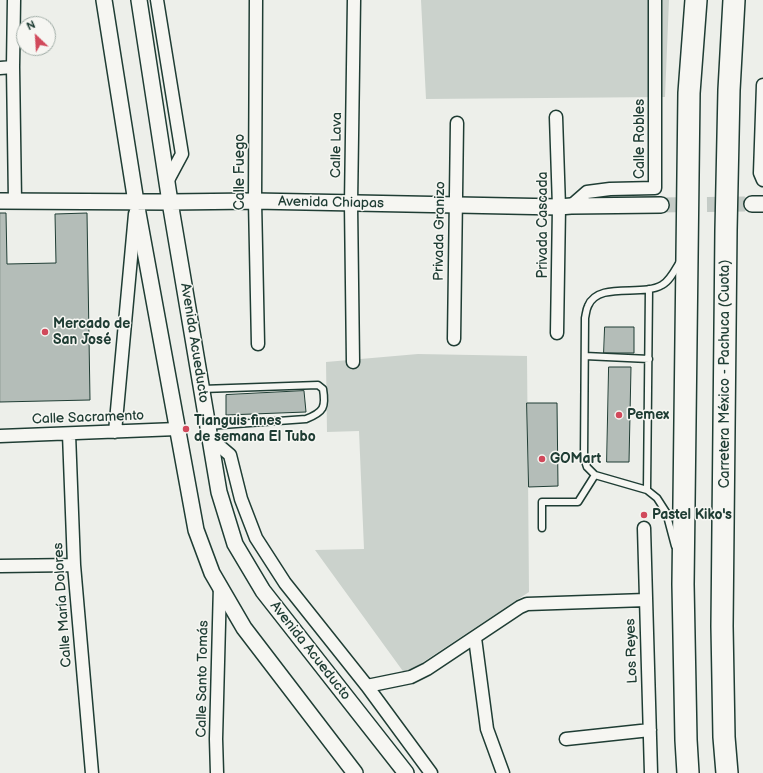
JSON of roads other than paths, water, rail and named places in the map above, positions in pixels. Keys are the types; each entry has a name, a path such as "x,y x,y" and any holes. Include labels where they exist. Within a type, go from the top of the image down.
{"highway":[{"path":"688,773 683,584 689,93 696,0"},
{"name":"Carretera México - Pachuca (Cuota)","path":"727,773 724,737 722,626 727,191 729,90 734,0"}],"street":[{"path":"7,201 13,67 14,0"},
{"path":"104,0 136,202 196,530 212,573 244,628 355,773"},
{"name":"Avenida Acueducto","path":"139,0 170,202 219,492 235,544 263,591 406,773"},
{"path":"157,0 182,154 167,182"},
{"name":"Calle Fuego","path":"256,0 255,201 258,344"},
{"name":"Calle Lava","path":"353,362 351,204 354,0"},
{"name":"Calle Robles","path":"565,207 587,192 610,189 655,188 655,0"},
{"path":"0,68 13,67"},
{"path":"763,85 760,173 763,180"},
{"name":"Privada Cascada","path":"556,117 565,207 557,333"},
{"name":"Privada Granizo","path":"454,339 457,123"},
{"name":"Avenida Chiapas","path":"7,201 255,201 565,207 661,205"},
{"path":"115,432 136,202"},
{"name":"Calle Sacramento","path":"0,436 177,429"},
{"path":"209,432 230,454 241,499 256,538 285,583 367,686 431,773"},
{"name":"Calle María Dolores","path":"69,434 74,565 92,773"},
{"name":"Los Reyes","path":"644,528 651,773"},
{"path":"0,566 74,565"},
{"name":"Calle Santo Tomás","path":"217,773 216,740 220,585"},
{"path":"367,686 411,677 427,670 528,604 646,600"},
{"path":"475,638 487,729 503,773"},
{"path":"566,739 650,730"}],"lane":[{"path":"683,584 666,512 657,498 647,490 595,475 588,467 584,458 585,318 588,306 594,297 604,292 650,289 663,285 668,280 687,250"},
{"path":"647,490 650,289"},
{"path":"585,356 648,359"},
{"path":"202,389 318,385 322,389 324,398 324,406 318,414 306,419 209,432"},
{"path":"542,528 542,502 578,502 595,475"}],"tunnel":[{"path":"661,205 752,204"}],"place":[{"name":"Mercado de San José","path":"45,332"},
{"name":"Pemex","path":"619,415"},
{"name":"Tianguis fines de semana El Tubo","path":"186,429"},
{"name":"GOMart","path":"542,459"},
{"name":"Pastel Kiko's","path":"644,515"}]}
